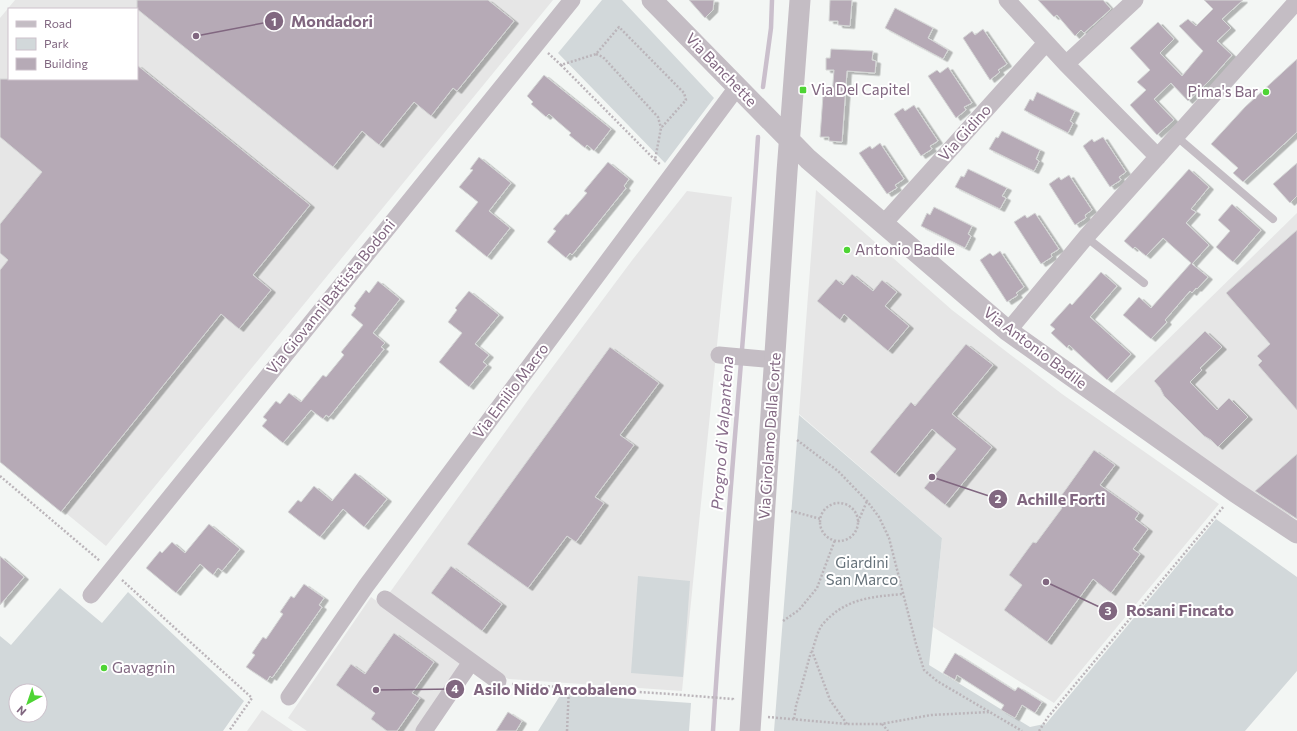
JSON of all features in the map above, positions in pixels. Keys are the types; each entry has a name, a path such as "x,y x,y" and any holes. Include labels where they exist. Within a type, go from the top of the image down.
{"street":[{"name":"Via Giovanni Battista Bodoni","path":"91,595 572,0"},
{"name":"Via Banchette","path":"652,0 738,86 790,141"},
{"path":"790,141 800,0"},
{"path":"1007,0 1066,64 1158,157"},
{"path":"1066,64 1135,0"},
{"path":"1008,331 1086,237 1291,8"},
{"name":"Via Gidino","path":"884,223 1046,43"},
{"name":"Via Emilio Macro","path":"288,697 366,586 738,86"},
{"name":"Via Antonio Badile","path":"790,141 808,159 1008,331 1235,492 1297,533"},
{"name":"Via Girolamo Dalla Corte","path":"750,731 790,141"},
{"path":"719,355 775,360"},
{"path":"385,599 498,681"},
{"path":"424,731 471,662"}],"lane":[{"path":"1177,137 1273,219"},
{"path":"1086,237 1144,284"}],"path":[{"path":"561,65 596,54 619,27 684,93 686,100 661,128"},
{"path":"537,43 561,65 671,176"},
{"path":"596,54 603,57 658,117 661,128 655,160"},
{"path":"797,440 838,471 867,501 879,517 889,538 924,670 937,681 1022,731"},
{"path":"0,476 110,570 252,698 229,731"},
{"path":"1039,731 1048,717 1235,492"},
{"path":"858,522 854,511 849,507 838,504 832,505 826,509 821,519 821,526 826,536 835,540 850,538 857,528 867,501"},
{"path":"791,511 821,519"},
{"path":"783,621 799,610 817,588 835,540"},
{"path":"794,719 799,693 821,626 842,607 869,597 903,594"},
{"path":"812,651 830,700 847,724"},
{"path":"498,681 511,684 733,699"},
{"path":"566,731 569,687"},
{"path":"765,717 847,724 882,724 930,715 990,712"},
{"path":"882,724 888,731"}],"shaded area":[{"path":"15,0 553,0 106,546 0,459 0,18 8,8 8,80 138,80 138,8 8,8"},
{"path":"816,190 952,310 1062,394 1219,504 1054,703 933,627 942,538 799,414"},
{"path":"687,191 732,197 682,691 509,679 500,676 388,595 531,396 633,259"},
{"path":"1297,213 1297,518 1238,498 1103,403"},
{"path":"371,597 464,663 418,731 307,731 288,718"},
{"path":"262,710 293,731 247,731"}],"green space":[{"path":"602,0 622,0 714,98 665,163 558,53"},
{"name":"Giardini San Marco","path":"799,415 942,538 929,665 1030,727 1045,725 1216,519 1297,577 1297,671 1245,731 774,731"},
{"path":"638,576 690,581 683,677 631,673"},
{"name":"Gavagnin","path":"60,588 102,623 128,592 244,701 223,731 0,731 0,636 11,645"},
{"path":"561,694 691,703 689,731 538,731"}],"building":[{"path":"137,0 488,0 514,21 457,91 453,88 431,116 414,102 379,145 362,131 333,167 137,8"},
{"path":"689,0 714,0 713,10 705,18"},
{"path":"830,0 852,0 850,26 838,25 838,21 829,21"},
{"path":"1038,0 1103,0 1111,9 1084,33 1081,30 1075,36 1057,15 1054,17"},
{"path":"1204,0 1243,0 1222,19 1231,28 1217,41 1232,55 1209,81 1188,101 1171,83 1154,99 1174,120 1157,135 1130,105 1146,90 1137,82 1150,70 1130,48 1158,22 1174,39 1160,53 1182,76 1203,51 1179,26 1188,19 1196,26 1213,9"},
{"path":"895,8 933,28 928,38 948,50 943,59 885,28"},
{"path":"983,29 1007,64 998,70 1000,72 990,80 963,38 972,31 975,35"},
{"path":"831,49 873,51 872,60 876,61 875,73 847,71 842,142 829,141 829,137 820,137 823,95 832,95 834,70 826,70 826,58 830,58"},
{"path":"1297,59 1297,132 1243,182 1233,173 1238,168 1211,144 1245,107"},
{"path":"138,66 310,205 253,275 271,290 239,329 221,314 61,512 0,462 0,270 8,260 0,253 0,224 42,172 0,137 0,79 138,80"},
{"path":"948,67 972,103 964,107 966,110 956,118 928,76 937,70 940,73"},
{"path":"544,75 611,129 594,151 587,145 585,148 569,135 571,133 549,114 546,117 531,104 533,102 527,96"},
{"path":"1037,92 1075,111 1070,121 1073,123 1068,133 1024,110 1030,99 1033,101"},
{"path":"914,105 938,141 930,146 932,149 921,156 894,114 903,108 905,111"},
{"path":"1002,131 1040,150 1036,159 1039,161 1034,171 989,149 996,137 998,138"},
{"path":"1103,137 1126,172 1119,177 1121,180 1110,187 1083,146 1092,139 1094,142"},
{"path":"880,143 904,179 895,185 897,188 887,194 859,153 870,146 872,149"},
{"path":"479,157 511,183 489,211 510,228 487,257 455,231 478,202 459,187 473,170 470,169"},
{"path":"608,162 629,179 624,186 626,188 572,255 570,253 566,258 547,242 556,231 553,229 566,214 568,215 587,193 584,191"},
{"path":"1297,163 1297,196 1290,203 1273,184"},
{"path":"968,169 1007,188 1002,196 1006,198 1000,209 955,187 961,176 964,177"},
{"path":"1189,169 1209,187 1191,209 1196,212 1186,223 1209,245 1192,264 1208,277 1192,293 1190,291 1165,320 1167,322 1151,339 1123,315 1139,297 1151,308 1191,263 1163,238 1146,256 1135,247 1133,249 1124,241"},
{"path":"1069,175 1092,210 1085,215 1086,218 1075,225 1049,184 1059,177 1061,180"},
{"path":"1232,204 1261,230 1233,262 1216,247 1230,231 1218,220"},
{"path":"934,207 972,226 968,234 971,236 965,248 921,226 927,213 930,215"},
{"path":"1035,213 1059,249 1051,254 1052,257 1041,264 1014,222 1025,215 1027,218"},
{"path":"1297,230 1297,410 1258,365 1262,361 1257,356 1270,344 1226,293"},
{"path":"1000,251 1024,287 1016,293 1018,295 1007,302 980,260 990,253 993,256"},
{"path":"1101,272 1117,286 1090,317 1131,354 1107,380 1069,345 1067,348 1051,333 1055,329 1050,325 1070,303 1072,305"},
{"path":"852,274 873,291 882,280 897,292 885,306 909,326 888,351 844,314 840,320 817,301 836,279 843,285"},
{"path":"378,281 400,299 373,333 385,343 381,347 384,349 329,417 326,415 323,419 311,410 283,443 262,426 267,420 263,417 276,401 280,404 289,393 301,402 323,375 326,377 344,355 341,352 363,325 351,315 356,308 354,306 366,290 369,293"},
{"path":"469,291 499,315 475,344 489,355 483,362 487,365 469,387 439,362 462,333 448,322 457,310 455,308"},
{"path":"1205,331 1222,347 1200,368 1202,370 1190,382 1217,410 1229,398 1248,417 1218,447 1204,436 1164,396 1154,381"},
{"path":"966,344 993,365 952,414 992,447 945,505 924,488 956,449 932,429 895,474 870,452 911,402 915,406"},
{"path":"610,347 659,383 620,435 634,445 595,497 604,503 576,542 567,536 528,588 467,544"},
{"path":"1094,450 1115,465 1100,485 1139,513 1135,519 1148,529 1133,549 1140,554 1111,593 1093,579 1047,642 1004,610 1022,585 1009,575 1033,542 1036,543 1062,508 1056,503"},
{"path":"1297,454 1297,519 1255,491"},
{"path":"355,473 387,499 364,527 343,509 320,537 288,512 298,500 301,502 314,486 332,501"},
{"path":"209,524 240,549 222,571 218,568 213,575 200,564 176,593 146,568 160,551 162,553 172,542 185,553"},
{"path":"0,556 24,577 0,605"},
{"path":"451,566 502,604 482,631 431,593"},
{"path":"304,584 324,598 319,605 322,607 272,678 270,676 267,681 246,667 255,655 252,653 263,637 266,639 283,614 280,612 291,596 294,598"},
{"path":"394,633 434,662 412,693 420,698 397,731 387,731 371,719 375,713 336,685 351,664 365,674"},
{"path":"955,653 1015,691 1018,687 1042,702 1035,713 1022,705 1015,718 1001,710 1004,705 957,675 955,680 943,673"},
{"path":"508,712 522,721 516,731 496,731"}],"waterway":[{"name":"Progno di Valpantena","path":"763,87 771,28 772,0"},
{"name":"Progno di Valpantena","path":"713,731 723,582 758,137"}],"place":[{"name":"Mondadori","path":"196,36"},
{"name":"Via Del Capitel","path":"803,90"},
{"name":"Pima's Bar","path":"1266,92"},
{"name":"Antonio Badile","path":"847,250"},
{"name":"Achille Forti","path":"932,477"},
{"name":"Rosani Fincato","path":"1046,582"},
{"name":"Gavagnin","path":"104,668"},
{"name":"Asilo Nido Arcobaleno","path":"376,690"}]}
